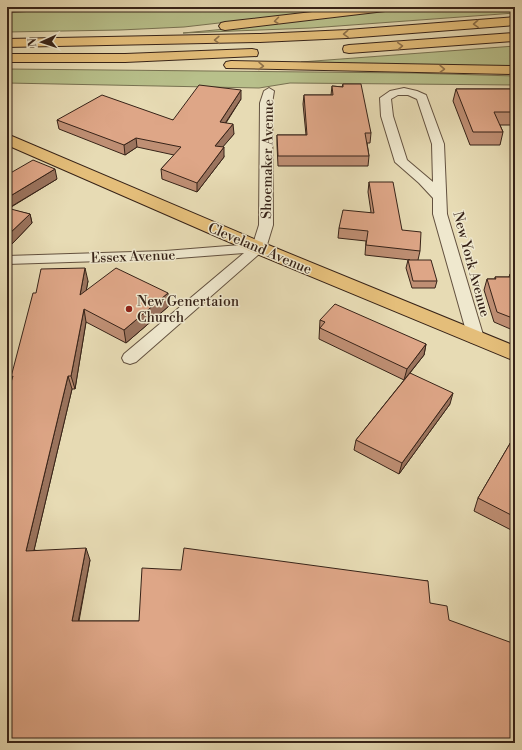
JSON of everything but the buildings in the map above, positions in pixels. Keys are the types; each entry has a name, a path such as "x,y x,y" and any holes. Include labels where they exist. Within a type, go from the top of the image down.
{"main road":[{"path":"7,43 69,35 156,32 249,24 385,7"},
{"path":"7,43 260,38 347,34 515,21"},
{"path":"339,49 515,37"},
{"path":"68,59 261,53"},
{"path":"7,58 68,59 183,65 515,70"},
{"name":"Cleveland Avenue","path":"7,139 259,248 515,354"}],"street":[{"name":"Shoemaker Avenue","path":"259,248 266,225 266,103 269,91"},
{"name":"New York Avenue","path":"440,198 424,180 401,162 388,116 385,98 391,93 415,93 422,96 438,144 440,198 440,214 476,338"},
{"name":"Essex Avenue","path":"7,260 165,255 259,248"},
{"path":"130,358 259,248"}],"green space":[{"path":"251,7 359,7 184,27 7,32 7,13 68,9 190,9"},
{"path":"409,7 515,7 515,13 311,28 183,33 247,27"},
{"path":"515,46 515,66 302,64 301,62"},
{"path":"7,69 412,73 515,76 515,85 290,83 259,88 7,83"}],"place":[{"name":"New Genertaion Church","path":"129,309"}]}
